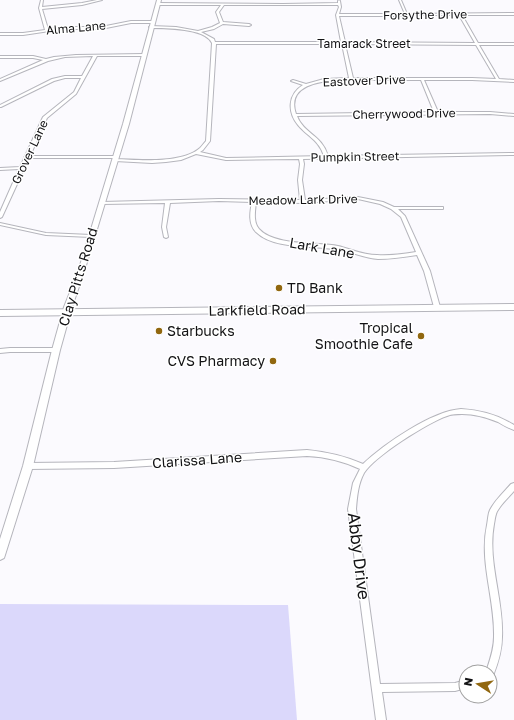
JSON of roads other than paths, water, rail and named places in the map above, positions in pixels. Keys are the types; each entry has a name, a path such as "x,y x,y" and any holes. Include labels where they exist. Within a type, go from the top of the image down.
{"main road":[{"name":"Larkfield Road","path":"0,313 514,306"}],"street":[{"path":"42,0 40,8 47,30"},
{"path":"40,8 101,0"},
{"path":"206,4 207,0"},
{"path":"400,0 407,16"},
{"path":"93,2 99,6"},
{"path":"159,2 283,5 339,2 340,7 336,15 351,79"},
{"name":"Clay Pitts Road","path":"0,555 28,466 66,312 126,124 159,2"},
{"path":"222,23 217,12 224,4"},
{"path":"460,14 498,80"},
{"name":"Forsythe Drive","path":"336,15 407,16 514,14"},
{"name":"Alma Lane","path":"0,34 23,34 47,30 101,28 127,23 177,27 198,32"},
{"path":"198,32 213,28 222,23 249,25"},
{"path":"80,36 83,28"},
{"path":"27,157 173,160 197,153 206,145 209,137 214,44 209,37 198,32"},
{"name":"Tamarack Street","path":"214,44 514,44"},
{"path":"0,80 46,60 67,56 144,55"},
{"path":"0,56 33,57 46,60"},
{"name":"Grover Lane","path":"0,217 45,118 52,111 71,98 95,56"},
{"path":"0,76 6,78"},
{"path":"1,104 53,80 65,77 84,77"},
{"path":"422,79 436,113"},
{"name":"Eastover Drive","path":"295,115 291,102 292,98 298,91 306,85 330,80 422,79 514,81"},
{"path":"293,81 306,85"},
{"name":"Cherrywood Drive","path":"295,115 490,113 514,115"},
{"path":"295,115 304,129 320,142 326,157"},
{"name":"Pumpkin Street","path":"197,153 226,159 514,154"},
{"path":"301,158 302,164 300,180 303,202"},
{"path":"0,169 22,168"},
{"name":"Meadow Lark Drive","path":"102,203 168,201 303,202 358,198 381,203 393,208 403,216 427,271 437,307"},
{"path":"0,200 8,200"},
{"path":"166,237 164,227 168,201"},
{"name":"Lark Lane","path":"254,201 252,217 254,226 258,231 274,239 338,248 376,257 420,254"},
{"path":"393,208 441,208"},
{"path":"0,224 46,234 91,236"},
{"path":"0,352 10,350 56,350"},
{"name":"Abby Drive","path":"381,720 352,509 357,482 364,468 376,457 424,424 439,416 454,412 470,412 486,415 504,422 514,428"},
{"name":"Clarissa Lane","path":"28,466 114,465 307,453 329,454 364,468"},
{"path":"500,572 490,541 490,526 493,511 514,486"},
{"path":"498,667 504,658"},
{"path":"376,688 458,686"}],"place":[{"name":"TD Bank","path":"279,288"},
{"name":"Starbucks","path":"159,331"},
{"name":"Tropical Smoothie Cafe","path":"421,336"},
{"name":"CVS Pharmacy","path":"273,361"}]}
